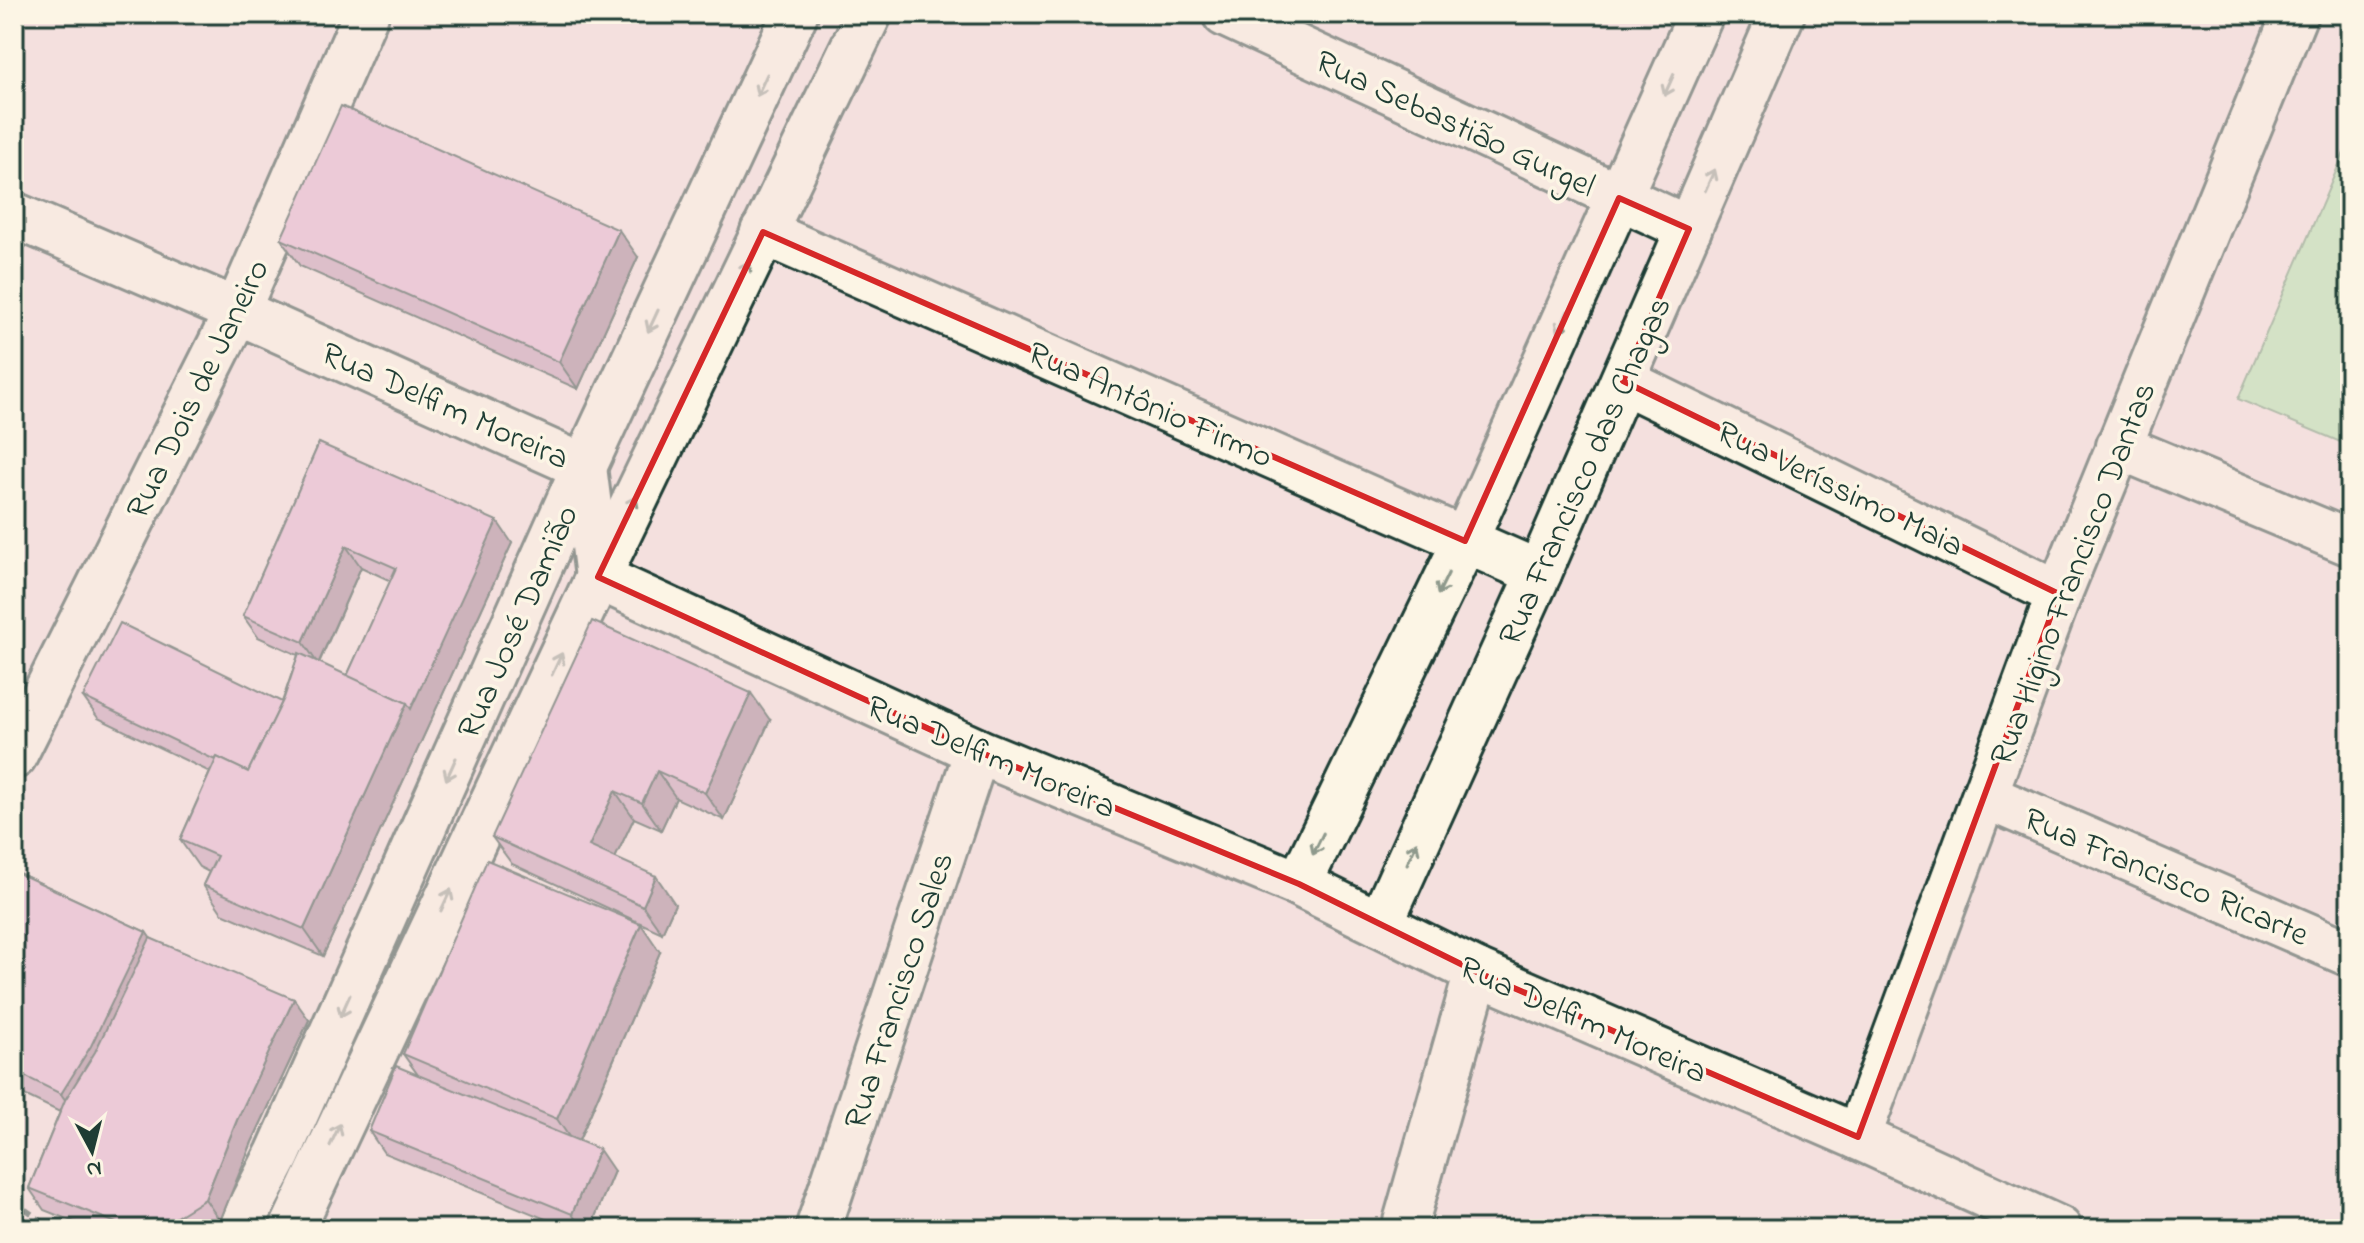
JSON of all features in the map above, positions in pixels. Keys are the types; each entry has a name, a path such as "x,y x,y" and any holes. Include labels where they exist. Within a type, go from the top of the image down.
{"street":[{"name":"Rua Dois de Janeiro","path":"14,756 237,311 366,14"},
{"name":"Rua José Damião","path":"239,1229 278,1154 584,467 795,14"},
{"name":"Rua Sebastião Gurgel","path":"1225,14 1689,229"},
{"path":"1299,884 1465,541 1701,14"},
{"name":"Rua Francisco das Chagas","path":"1380,924 1539,573 1782,14"},
{"name":"Rua Higino Francisco Dantas","path":"1858,1137 2059,594 2295,14"},
{"name":"Rua José Damião","path":"297,1217 763,232 860,17"},
{"name":"Rua Delfim Moreira","path":"14,215 584,467 598,577 977,751 1299,884 1477,972 1858,1137 2046,1226"},
{"name":"Rua Antônio Firmo","path":"763,232 1539,573"},
{"name":"Rua Veríssimo Maia","path":"1623,381 2059,594"},
{"path":"2118,446 2350,543"},
{"name":"Rua Francisco Sales","path":"818,1229 977,751"},
{"name":"Rua Francisco Ricarte","path":"1985,796 2350,954"},
{"path":"1404,1229 1477,972"}],"path":[{"path":"14,1201 53,1229"}],"highlighted area":[{"path":"1619,198 1689,229 1623,381 2059,594 1858,1137 1477,972 1299,884 977,751 598,577 763,232 1465,541"}],"green space":[{"path":"2350,139 2350,446 2238,399"}],"building":[{"path":"341,106 619,230 559,362 281,239"},
{"path":"319,443 497,521 411,709 407,703 347,676 396,568 346,546 303,642 243,616"},
{"path":"592,621 751,693 705,793 657,771 642,803 615,791 589,846 656,876 643,906 492,837"},
{"path":"120,623 282,702 248,772 217,757 215,760 83,697"},
{"path":"299,653 407,703 304,929 203,885 217,856 180,840 217,757 248,772 284,698"},
{"path":"487,860 641,924 557,1119 403,1054"},
{"path":"14,871 146,932 91,1046 61,1094 14,1071"},
{"path":"150,938 294,999 237,1120 205,1199 157,1229 131,1229 29,1188 65,1100 95,1052"},
{"path":"396,1066 599,1149 572,1214 369,1131"}]}
